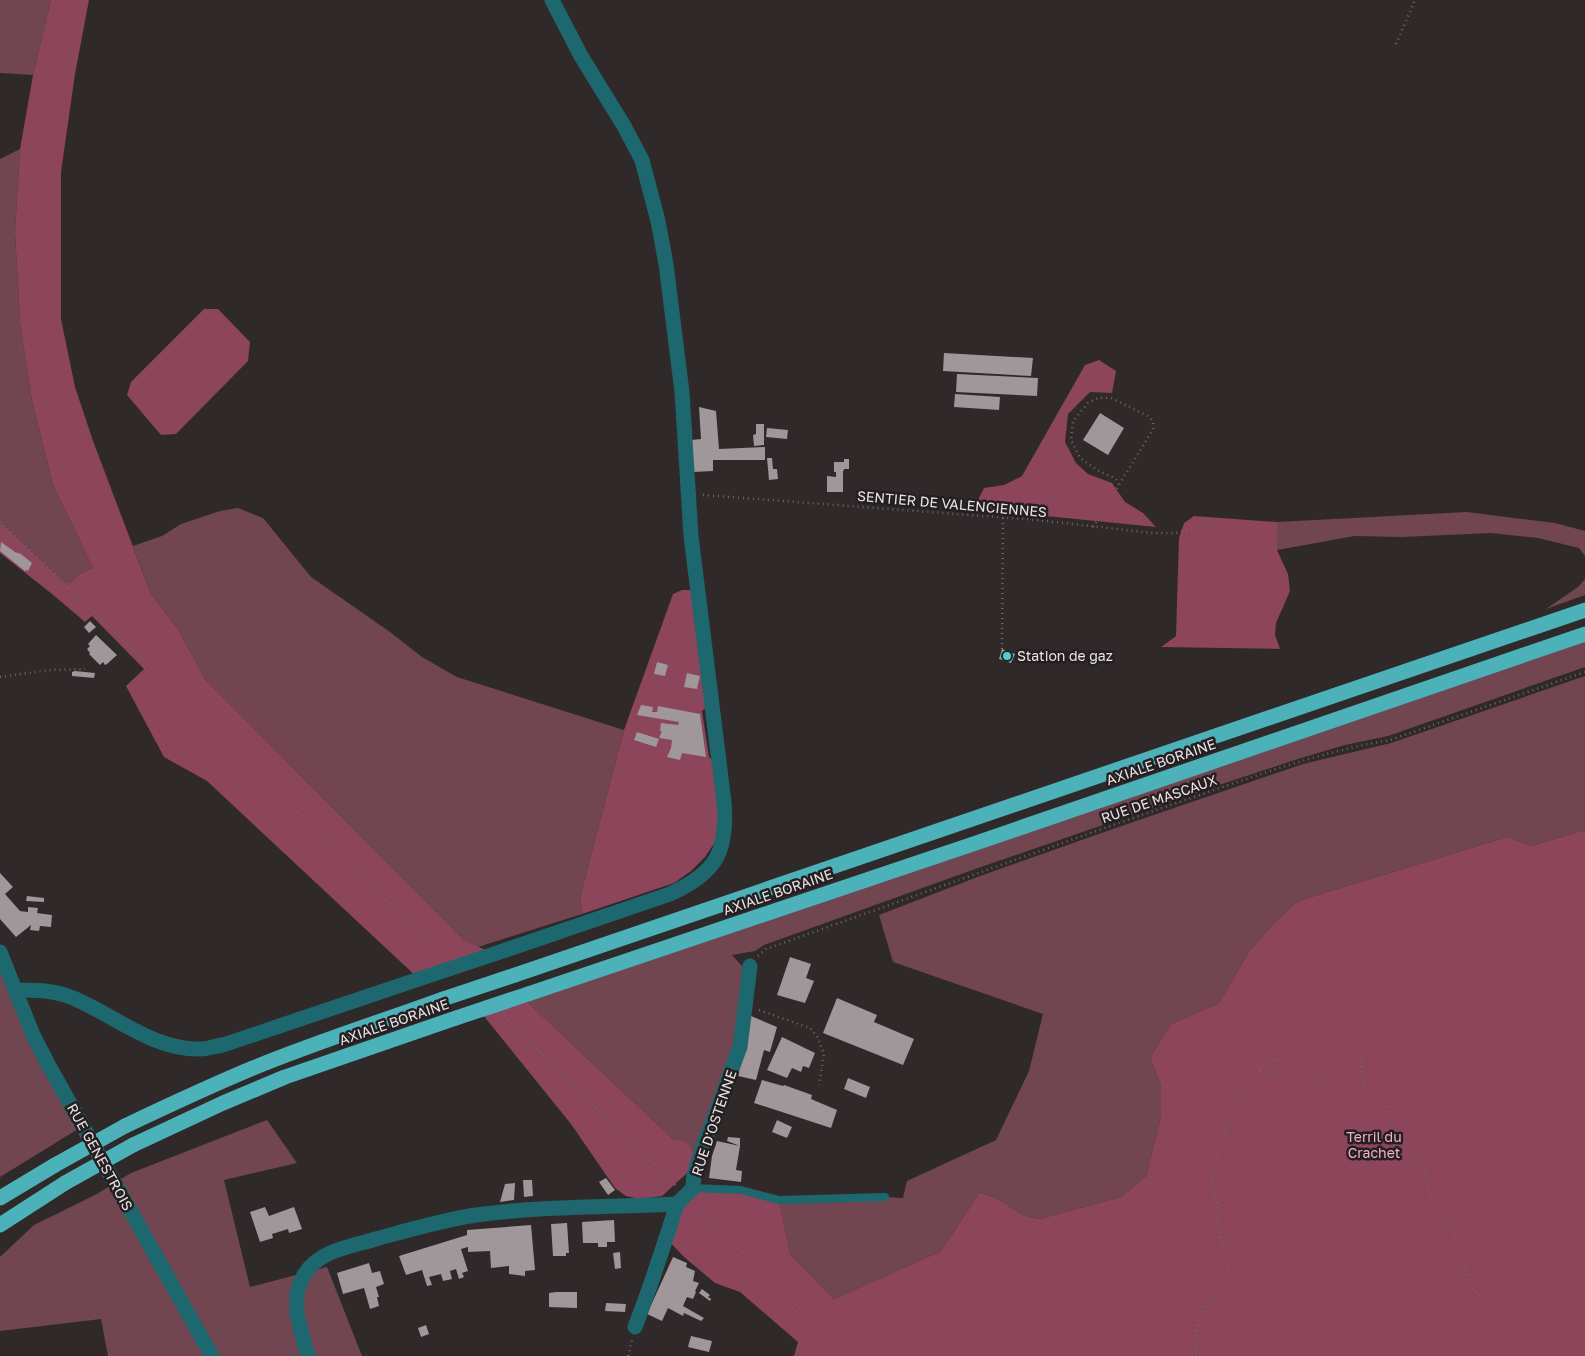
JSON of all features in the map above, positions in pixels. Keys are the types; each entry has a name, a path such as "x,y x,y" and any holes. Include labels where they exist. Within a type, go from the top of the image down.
{"highway":[{"name":"AXIALE BORAINE","path":"0,1198 55,1164 125,1126 254,1067 443,999 1585,610"},
{"name":"AXIALE BORAINE","path":"0,1225 64,1183 133,1145 214,1107 285,1077 1585,634"}],"street":[{"path":"16,990 45,990 71,997 149,1037 177,1046 200,1049 223,1045 670,894 686,887 703,876 714,861 720,848 726,824 691,536 682,392 666,264 658,221 642,160 624,126 581,56 552,0"},
{"name":"RUE GENESTROIS","path":"0,952 33,1035 49,1066 212,1356"},
{"name":"RUE D'OSTENNE","path":"635,1327 683,1194 694,1174 740,1047 750,966"},
{"path":"308,1356 296,1308 296,1292 314,1262 330,1252 425,1225 474,1215 683,1194"}],"lane":[{"path":"683,1194 741,1190 779,1200 885,1197"}],"path":[{"path":"1396,44 1415,0"},
{"path":"1093,527 1119,485 1146,441 1153,429 1153,421 1148,416 1112,398 1098,398 1088,403 1073,421 1072,440 1080,458 1099,471 1116,478 1119,485"},
{"name":"SENTIER DE VALENCIENNES","path":"689,494 1003,518 1153,533 1176,533 1212,524"},
{"path":"1002,649 1003,518"},
{"path":"0,522 67,585 449,962"},
{"path":"0,677 31,672 85,669"},
{"name":"RUE DE MASCAUX","path":"750,966 766,949 1096,831 1302,760 1390,740 1585,672"},
{"path":"746,1005 810,1028 817,1036 824,1054 819,1085"},
{"path":"498,1010 683,1194"},
{"path":"1196,1356 1196,1325 1204,1305 1221,1290 1230,1261 1220,1238 1217,1224 1218,1210 1213,1188 1213,1174 1217,1155 1243,1094 1269,1058 1328,1074 1363,1058 1360,1072 1365,1087 1386,1107 1395,1132 1423,1166 1435,1210 1452,1231 1466,1259 1466,1275 1470,1284 1490,1308 1522,1356"},
{"path":"1259,1070 1325,1085 1328,1074"},
{"path":"694,1204 848,1356"}],"shaded area":[{"path":"0,0 51,0 33,75 0,73"},
{"path":"20,149 15,233 20,323 32,401 53,485 93,568 81,573 67,585 0,522 0,159"},
{"path":"238,508 263,518 311,577 390,632 422,657 457,677 624,730 580,897 582,914 478,947 464,940 205,679 178,629 151,594 133,546 162,536 181,524 220,511"},
{"path":"1467,512 1555,523 1585,531 1585,556 1579,548 1538,538 1491,533 1402,537 1355,536 1277,550 1277,522"},
{"path":"1585,579 1585,595 1546,609 1578,587"},
{"path":"1585,634 1585,667 1388,736 1345,745 1204,790 978,868 764,945 755,951 732,955 742,966 741,1003 744,1025 693,1164 684,1141 673,1139 521,996"},
{"path":"1585,676 1585,832 1581,831 1532,846 1507,837 1298,901 1275,922 1250,950 1219,1003 1171,1024 1150,1058 1161,1086 1161,1116 1146,1176 1121,1197 1039,1219 1022,1215 1002,1201 980,1192 941,1251 834,1299 790,1254 779,1200 903,1198 907,1181 996,1140 1029,1071 1043,1014 893,962 879,915 980,876 1303,764 1391,743"},
{"path":"0,952 83,1126 0,1177"},
{"path":"267,1120 297,1163 224,1180 250,1287 327,1267 362,1356 108,1356 101,1319 0,1331 0,1257 34,1225 97,1194 131,1173"}],"green space":[{"path":"51,0 89,0 75,74 61,172 61,319 75,387 93,441 151,594 178,629 205,679 464,940 494,954 419,979 207,781 164,757 126,686 144,669 92,616 85,622 0,553 0,522 67,585 81,573 93,568 53,485 32,401 20,323 15,233 20,149 33,75"},
{"path":"204,309 218,309 250,342 248,361 176,434 161,435 127,395 131,382"},
{"path":"1099,360 1116,371 1112,393 1090,392 1068,414 1065,442 1076,463 1088,474 1112,483 1125,502 1143,513 1156,527 987,510 977,502 984,488 1004,485 1022,476 1085,365"},
{"path":"1194,516 1277,522 1277,550 1288,574 1290,591 1276,623 1275,635 1280,649 1161,647 1176,636 1179,538 1184,523"},
{"path":"682,590 693,590 708,706 702,711 709,757 716,765 721,827 717,839 705,857 691,871 674,883 582,914 580,897 624,730 673,594"},
{"name":"Terril du Crachet","path":"1581,831 1585,832 1585,1356 794,1356 798,1342 740,1292 715,1283 684,1257 666,1238 693,1188 741,1190 779,1200 790,1254 834,1299 941,1251 980,1192 1002,1201 1022,1215 1039,1219 1121,1197 1146,1176 1161,1116 1161,1086 1150,1058 1171,1024 1219,1003 1250,950 1275,922 1298,901 1507,837 1532,846"},
{"path":"521,996 673,1139 684,1141 689,1145 693,1154 693,1164 686,1174 662,1196 639,1199 626,1196 615,1188 571,1124 479,1010"}],"building":[{"path":"944,353 1033,358 1031,376 943,371"},
{"path":"957,374 1038,378 1037,396 956,392"},
{"path":"955,394 1000,397 999,410 954,407"},
{"path":"699,407 716,411 719,449 765,447 765,460 713,460 713,471 693,472 691,440 701,439"},
{"path":"1100,413 1124,428 1108,455 1083,440"},
{"path":"756,424 764,424 764,445 754,446 753,435 756,434"},
{"path":"767,428 788,430 787,439 766,437"},
{"path":"767,458 772,458 773,469 777,469 778,479 769,480"},
{"path":"844,459 849,459 849,469 844,469 843,472 843,492 827,492 827,476 836,477 834,462 844,462"},
{"path":"1,542 32,563 28,571 25,571 0,551"},
{"path":"90,621 96,627 89,633 84,627"},
{"path":"96,635 117,655 105,665 103,662 100,665 89,654 87,649 90,646 88,644"},
{"name":"Station de gaz","path":"1002,649 1015,654 1011,663 999,659"},
{"path":"657,662 668,665 665,676 654,674"},
{"path":"72,672 95,673 94,678 72,676"},
{"path":"687,673 700,676 697,689 684,687"},
{"path":"641,705 653,707 652,712 657,712 658,706 700,714 706,757 682,753 680,760 667,757 672,740 659,738 662,731 660,731 661,723 678,725 679,722 637,715"},
{"path":"637,732 659,739 656,747 634,740"},
{"path":"0,873 13,887 5,894 20,911 28,912 28,907 38,908 37,913 52,915 51,927 40,926 39,931 30,930 31,925 16,937 0,919"},
{"path":"27,896 44,898 44,902 26,901"},
{"path":"790,957 811,964 806,978 814,981 805,1003 777,995"},
{"path":"837,998 877,1015 874,1022 914,1039 903,1065 823,1033"},
{"path":"751,1016 777,1027 770,1052 764,1050 756,1080 738,1076"},
{"path":"782,1037 815,1053 809,1068 803,1066 801,1072 792,1068 787,1078 767,1070"},
{"path":"848,1078 870,1087 866,1098 844,1089"},
{"path":"762,1080 784,1085 812,1095 811,1099 837,1110 831,1128 754,1103"},
{"path":"777,1120 792,1127 787,1138 772,1132"},
{"path":"728,1137 740,1138 740,1146 727,1141"},
{"path":"717,1141 740,1146 736,1170 742,1171 741,1182 709,1178 712,1156"},
{"path":"606,1178 615,1190 608,1195 599,1182"},
{"path":"523,1180 532,1180 533,1196 524,1197"},
{"path":"515,1183 514,1200 500,1202 505,1184"},
{"path":"265,1207 269,1216 294,1207 302,1229 289,1233 288,1229 272,1234 273,1238 260,1242 250,1212"},
{"path":"614,1220 615,1242 607,1242 607,1247 598,1247 598,1243 583,1243 582,1222"},
{"path":"567,1223 569,1253 566,1253 566,1256 553,1256 551,1224"},
{"path":"531,1225 535,1270 525,1271 525,1276 509,1274 509,1266 491,1268 490,1251 468,1252 468,1247 461,1249 468,1271 462,1273 464,1277 459,1279 456,1269 450,1271 452,1279 443,1281 441,1274 429,1277 432,1285 427,1286 422,1270 406,1275 399,1256 467,1235 467,1230"},
{"path":"620,1252 621,1268 615,1269 613,1253"},
{"path":"673,1257 687,1263 686,1267 695,1271 693,1281 699,1283 696,1292 693,1299 687,1297 683,1306 704,1318 701,1321 684,1313 683,1316 668,1308 662,1321 647,1314"},
{"path":"369,1263 372,1273 380,1271 384,1284 376,1287 379,1306 370,1309 364,1288 343,1294 337,1273"},
{"path":"702,1289 710,1295 708,1297 711,1299 710,1301 699,1293"},
{"path":"577,1292 577,1308 549,1307 549,1293"},
{"path":"606,1303 626,1304 625,1312 605,1311"},
{"path":"426,1325 429,1334 421,1337 418,1328"},
{"path":"691,1336 712,1341 709,1352 688,1347"}],"place":[{"name":"Station de gaz","path":"1007,656"}]}
